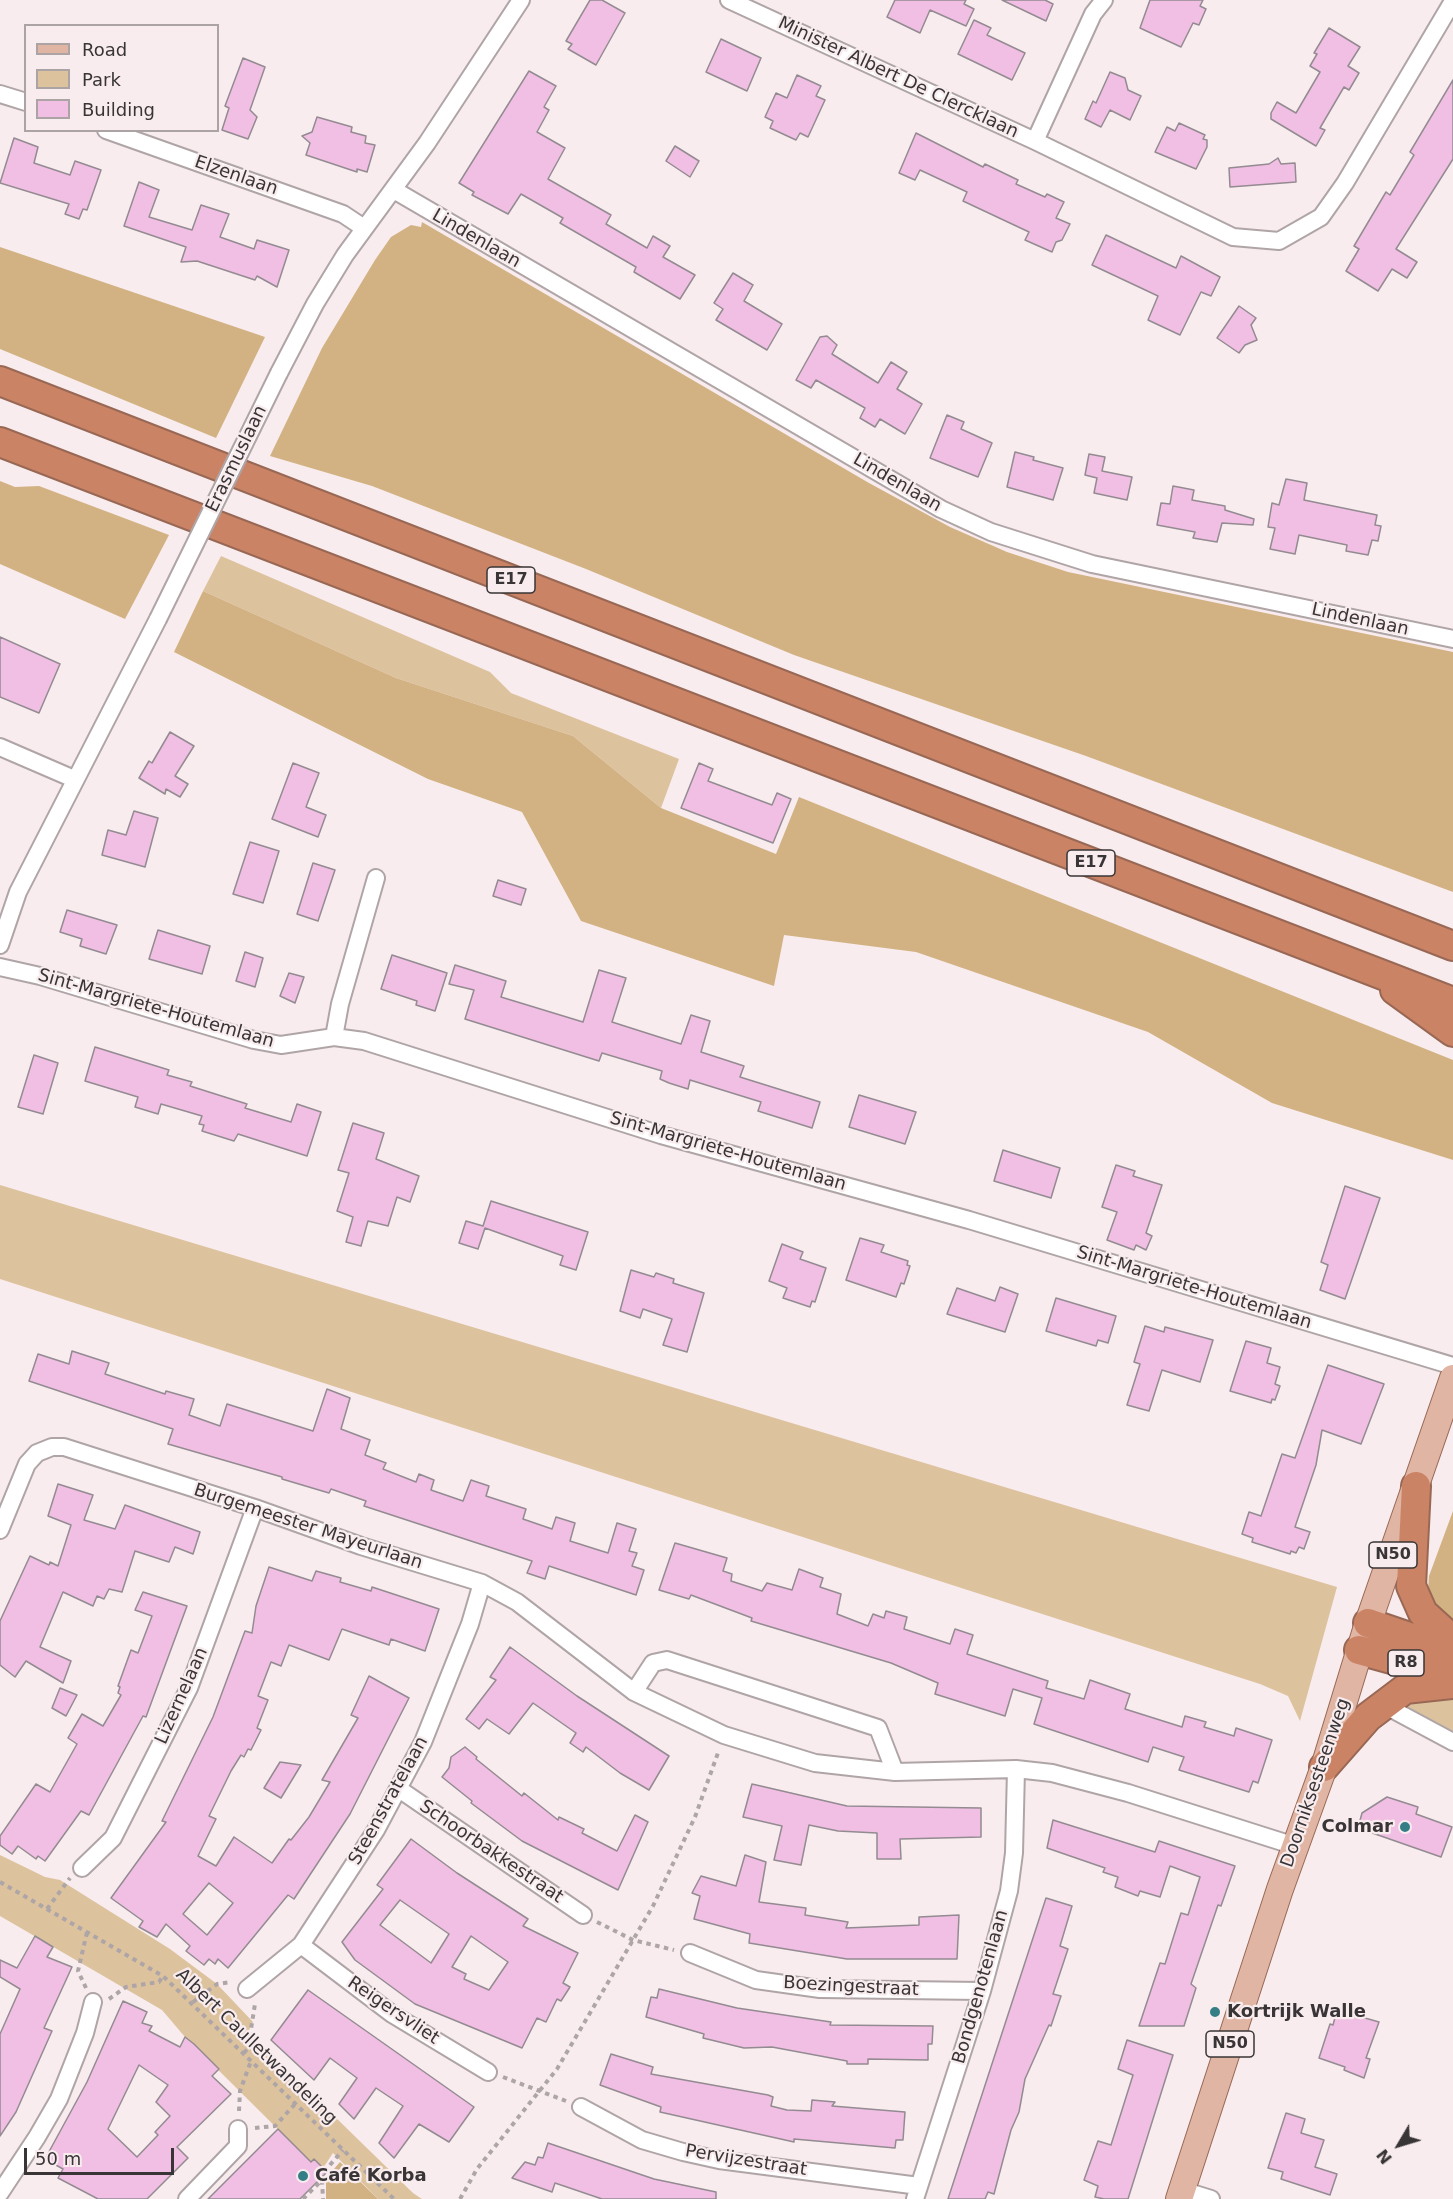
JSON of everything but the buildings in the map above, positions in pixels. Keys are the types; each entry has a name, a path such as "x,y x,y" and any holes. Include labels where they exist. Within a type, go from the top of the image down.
{"highway":[{"name":"E17","path":"0,381 1453,946"},
{"name":"E17","path":"0,442 1453,1002"},
{"path":"1367,969 1453,1032"},
{"path":"1416,1486 1411,1586 1423,1613 1453,1640"},
{"name":"R8","path":"1368,1623 1453,1652"},
{"name":"R8","path":"1359,1650 1453,1676"},
{"path":"1324,1767 1368,1717 1405,1689 1453,1684"}],"main road":[{"name":"Doorniksesteenweg","path":"1181,2194 1295,1846 1324,1767 1368,1623 1453,1378"}],"street":[{"name":"Erasmuslaan","path":"0,945 18,892 158,619 315,304 364,228 394,190 521,0"},
{"name":"Minister Albert De Clercklaan","path":"729,0 1035,141 1233,237 1279,240 1321,217 1345,183 1453,1"},
{"name":"Minister Albert De Clercklaan","path":"1035,141 1093,14 1104,0"},
{"path":"0,94 24,101"},
{"name":"Elzenlaan","path":"112,132 343,214 364,228"},
{"name":"Lindenlaan","path":"394,190 941,509 991,532 1092,564 1453,639"},
{"path":"0,747 74,779"},
{"path":"334,1037 340,1004 376,878"},
{"name":"Sint-Margriete-Houtemlaan","path":"0,967 40,976 254,1040 281,1045 334,1037 364,1041 661,1135 969,1220 1453,1366"},
{"name":"Burgemeester Mayeurlaan","path":"0,1530 27,1464 37,1453 52,1447 64,1448 255,1508 361,1546 482,1583 517,1602 634,1692 724,1735 815,1763 895,1772 1016,1769 1052,1773 1116,1790 1295,1846"},
{"name":"Lizernelaan","path":"82,1868 113,1838 189,1688 255,1508"},
{"name":"Steenstratelaan","path":"247,1989 301,1945 339,1890 399,1789 423,1742 470,1624 482,1583"},
{"path":"634,1692 653,1663 667,1660 878,1728 895,1772"},
{"path":"1384,1705 1453,1742"},
{"name":"Bondgenotenlaan","path":"917,2192 982,1991 1009,1891 1014,1853 1016,1769"},
{"name":"Schoorbakkestraat","path":"399,1789 582,1915"},
{"name":"Reigersvliet","path":"301,1945 392,2014 488,2072"},
{"name":"Boezingestraat","path":"690,1953 756,1980 809,1987 982,1991"},
{"path":"0,2193 59,2099 85,2033 93,2002"},
{"name":"Pervijzestraat","path":"581,2107 642,2140 701,2156 917,2192"},
{"path":"187,2199 238,2146 238,2129"},
{"name":"Doorniksesteenweg","path":"1181,2194 1211,2199"}],"path":[{"path":"460,2199 477,2169 557,2069 653,1906 695,1817 724,1735"},
{"path":"47,1909 64,1883 82,1868"},
{"name":"Albert Caulletwandeling","path":"0,1884 163,1976 394,2199"},
{"path":"582,1915 633,1941 690,1953"},
{"path":"87,1932 78,1971 93,2002 111,1999 126,1987 159,1982 163,1976"},
{"path":"244,2053 248,2049 253,2022"},
{"path":"240,2091 251,2061"},
{"path":"488,2072 581,2107"},
{"path":"238,2129 275,2126 295,2104"},
{"path":"323,2199 322,2174 343,2150"},
{"path":"303,2199 322,2180"}],"green space":[{"path":"221,556 490,672 511,693 679,759 661,808 573,736 396,678 203,591"},
{"path":"0,1185 1337,1587 1300,1721 1288,1696 1260,1684 0,1279"},
{"path":"1453,1696 1453,1736 1410,1711 1408,1705 1413,1701"},
{"path":"0,1855 45,1877 60,1880 170,1949 217,1984 253,2022 248,2032 413,2193 422,2199 378,2199 333,2153 323,2168 311,2162 185,2037 162,2010 0,1916"}],"shaded area":[{"path":"422,222 869,483 950,527 1007,552 1068,572 1453,652 1453,892 1086,756 794,655 586,569 372,486 270,456 322,348 375,260 391,237 411,225 421,227"},
{"path":"0,247 265,337 216,438 0,349"},
{"path":"0,481 15,487 39,486 169,535 125,619 0,564"},
{"path":"203,591 396,678 573,736 661,808 776,854 799,797 1453,1060 1453,1160 1272,1103 1148,1032 916,952 784,935 774,986 581,921 522,812 428,779 174,652"},
{"path":"1453,1511 1453,1621 1433,1602 1428,1590 1429,1576"},
{"path":"340,2162 378,2199 326,2199 326,2178"}],"place":[{"name":"Colmar","path":"1405,1827"},
{"name":"Kortrijk Walle","path":"1215,2012"},
{"name":"Café Korba","path":"303,2176"}]}
